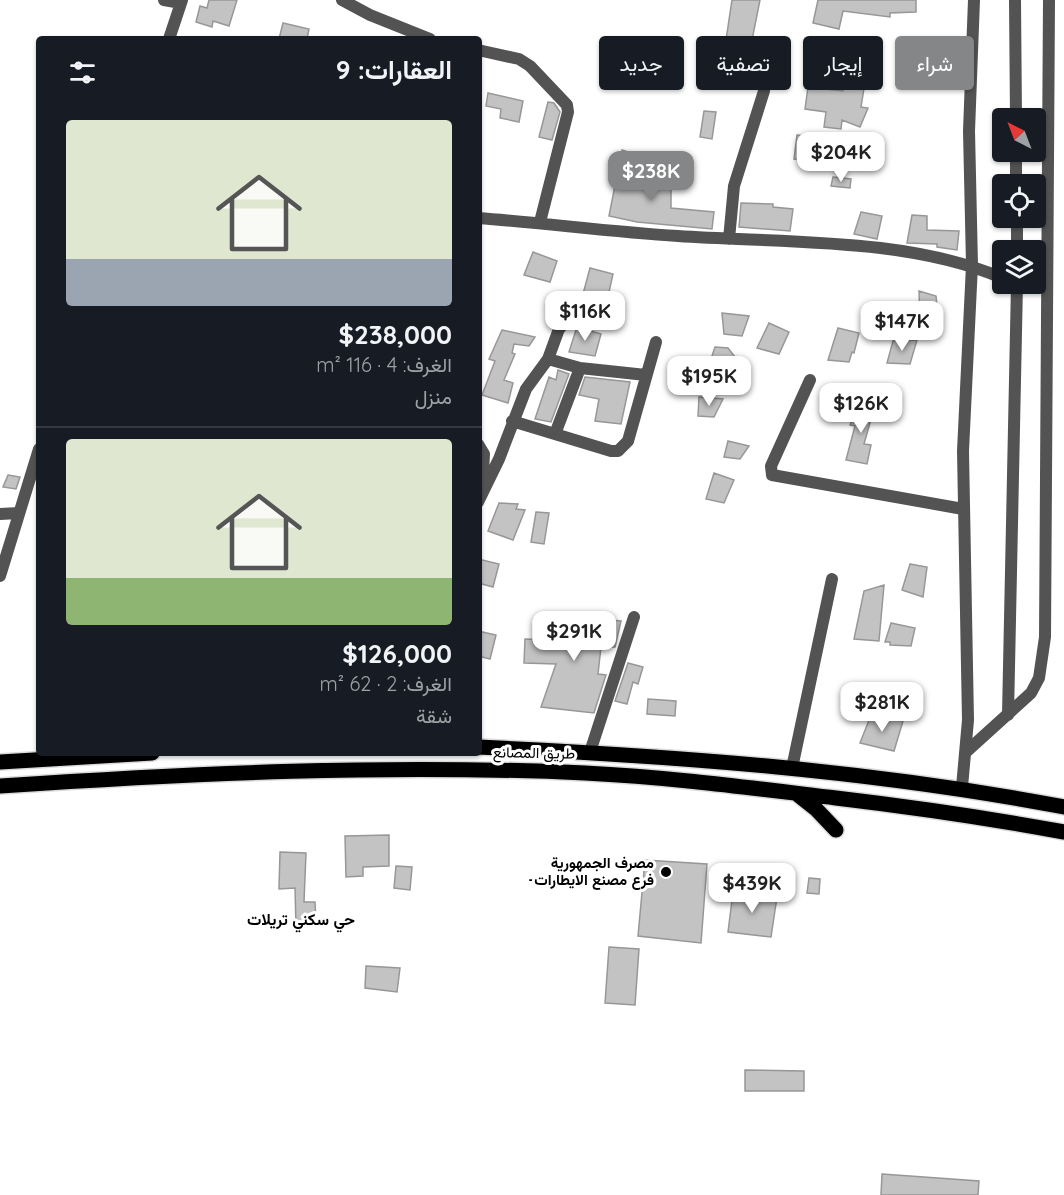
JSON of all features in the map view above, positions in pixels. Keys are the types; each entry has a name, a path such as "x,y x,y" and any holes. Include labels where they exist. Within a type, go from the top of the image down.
{"main road":[{"name":"طريق المصانع","path":"482,747 683,757 792,768 962,787 1064,807"},
{"path":"0,762 80,756"},
{"name":"طريق المصانع","path":"0,786 139,776 471,770 586,773 734,784 961,813 1064,832"},
{"path":"795,793 816,809 836,830"}],"street":[{"path":"165,0 182,2 170,36"},
{"path":"342,0 370,15 422,36"},
{"path":"962,787 968,720 963,440 972,265 969,131 974,0"},
{"path":"1015,0 1016,108"},
{"path":"1042,240 1048,0"},
{"path":"482,51 519,59 530,66 567,105 568,112 555,172 540,222"},
{"path":"729,239 734,186 764,91"},
{"path":"482,218 729,239 836,244 972,265 992,274"},
{"path":"1008,715 1018,294"},
{"path":"966,752 978,738 1008,715 1030,693 1039,678 1045,637 1041,294"},
{"path":"482,495 499,459 526,389 548,359 559,329 565,322 579,316"},
{"path":"512,421 611,451 618,450 628,441 656,342"},
{"path":"548,359 580,368 646,375"},
{"path":"555,434 580,368"},
{"path":"810,380 771,466 771,475 963,509"},
{"path":"482,451 484,454 482,476"},
{"path":"0,576 36,459"},
{"path":"0,514 19,513"},
{"path":"792,768 832,579"},
{"path":"590,752 634,617"}],"building":[{"path":"209,0 237,0 229,26 213,21 212,27 196,22 200,6 207,8"},
{"path":"732,0 760,0 753,36 727,36"},
{"path":"818,0 916,0 916,12 890,13 890,17 843,11 839,29 813,23"},
{"path":"283,23 309,29 308,36 280,36"},
{"path":"808,90 864,90 861,107 868,108 860,127 842,120 841,129 824,127 826,112 805,109"},
{"path":"488,93 523,101 519,122 500,118 501,109 486,106"},
{"path":"548,102 554,103 560,112 552,140 539,137"},
{"path":"704,111 716,112 712,139 700,137"},
{"path":"797,135 831,139 829,151 819,150 817,162 794,159"},
{"path":"622,150 635,154 628,180 671,186 671,208 714,212 712,229 637,222 609,216"},
{"path":"833,177 851,179 850,188 831,186"},
{"path":"741,203 773,204 773,207 793,209 790,231 739,227"},
{"path":"861,212 882,216 877,239 854,234"},
{"path":"912,215 927,216 927,230 959,231 957,250 937,247 937,244 907,243"},
{"path":"533,252 557,261 550,282 524,275"},
{"path":"590,268 613,274 607,301 583,294"},
{"path":"919,291 936,296 939,326 920,325"},
{"path":"722,313 749,316 742,336 724,334"},
{"path":"769,323 789,332 779,354 757,348"},
{"path":"577,327 601,334 595,356 569,352"},
{"path":"838,328 859,333 849,362 828,360"},
{"path":"502,330 535,337 529,346 514,344 512,353 515,354 504,380 513,383 508,403 482,395 495,361 489,359"},
{"path":"917,340 910,364 887,363 893,341"},
{"path":"715,347 728,348 735,357 730,371 707,371"},
{"path":"558,370 569,374 551,422 535,419 549,377 556,380"},
{"path":"585,377 630,382 621,424 595,421 599,399 579,395"},
{"path":"699,397 723,399 714,417 698,416"},
{"path":"861,400 875,405 864,444 871,445 867,464 846,460 855,426 850,425"},
{"path":"728,441 749,446 740,459 724,457"},
{"path":"714,473 734,480 724,503 706,499"},
{"path":"8,475 20,477 16,489 3,487"},
{"path":"499,503 518,504 516,509 525,510 513,540 488,531"},
{"path":"536,512 549,513 544,544 531,542"},
{"path":"482,560 499,564 493,587 482,584"},
{"path":"910,564 927,567 923,597 902,590"},
{"path":"884,585 879,641 854,639 864,591"},
{"path":"561,616 621,621 615,647 601,647 598,674 606,675 594,713 541,707 556,664 524,663 525,639 557,640"},
{"path":"891,623 915,628 911,646 890,645 890,642 885,642"},
{"path":"482,632 496,635 490,659 482,657"},
{"path":"628,663 643,667 638,684 633,682 627,704 615,701"},
{"path":"648,699 676,701 675,716 647,714"},
{"path":"871,715 903,721 894,751 860,743"},
{"path":"389,835 389,866 363,867 363,876 346,877 345,836"},
{"path":"280,852 306,853 304,902 315,902 316,922 304,923 304,927 296,927 295,888 279,889"},
{"path":"645,860 707,864 701,943 638,936"},
{"path":"396,866 412,867 410,890 394,888"},
{"path":"809,878 820,879 819,894 807,893"},
{"path":"733,892 777,897 771,937 728,932"},
{"path":"609,947 639,949 635,1005 605,1003"},
{"path":"366,966 400,968 397,992 365,988"},
{"path":"745,1070 804,1071 804,1091 745,1091"},
{"path":"882,1174 979,1181 978,1195 881,1195"}],"place":[{"name":"مصرف الجمهورية -فرع مصنع الايطارات","path":"666,872"}],"district":[{"name":"حي سكني تريلات","path":"301,919"}]}
